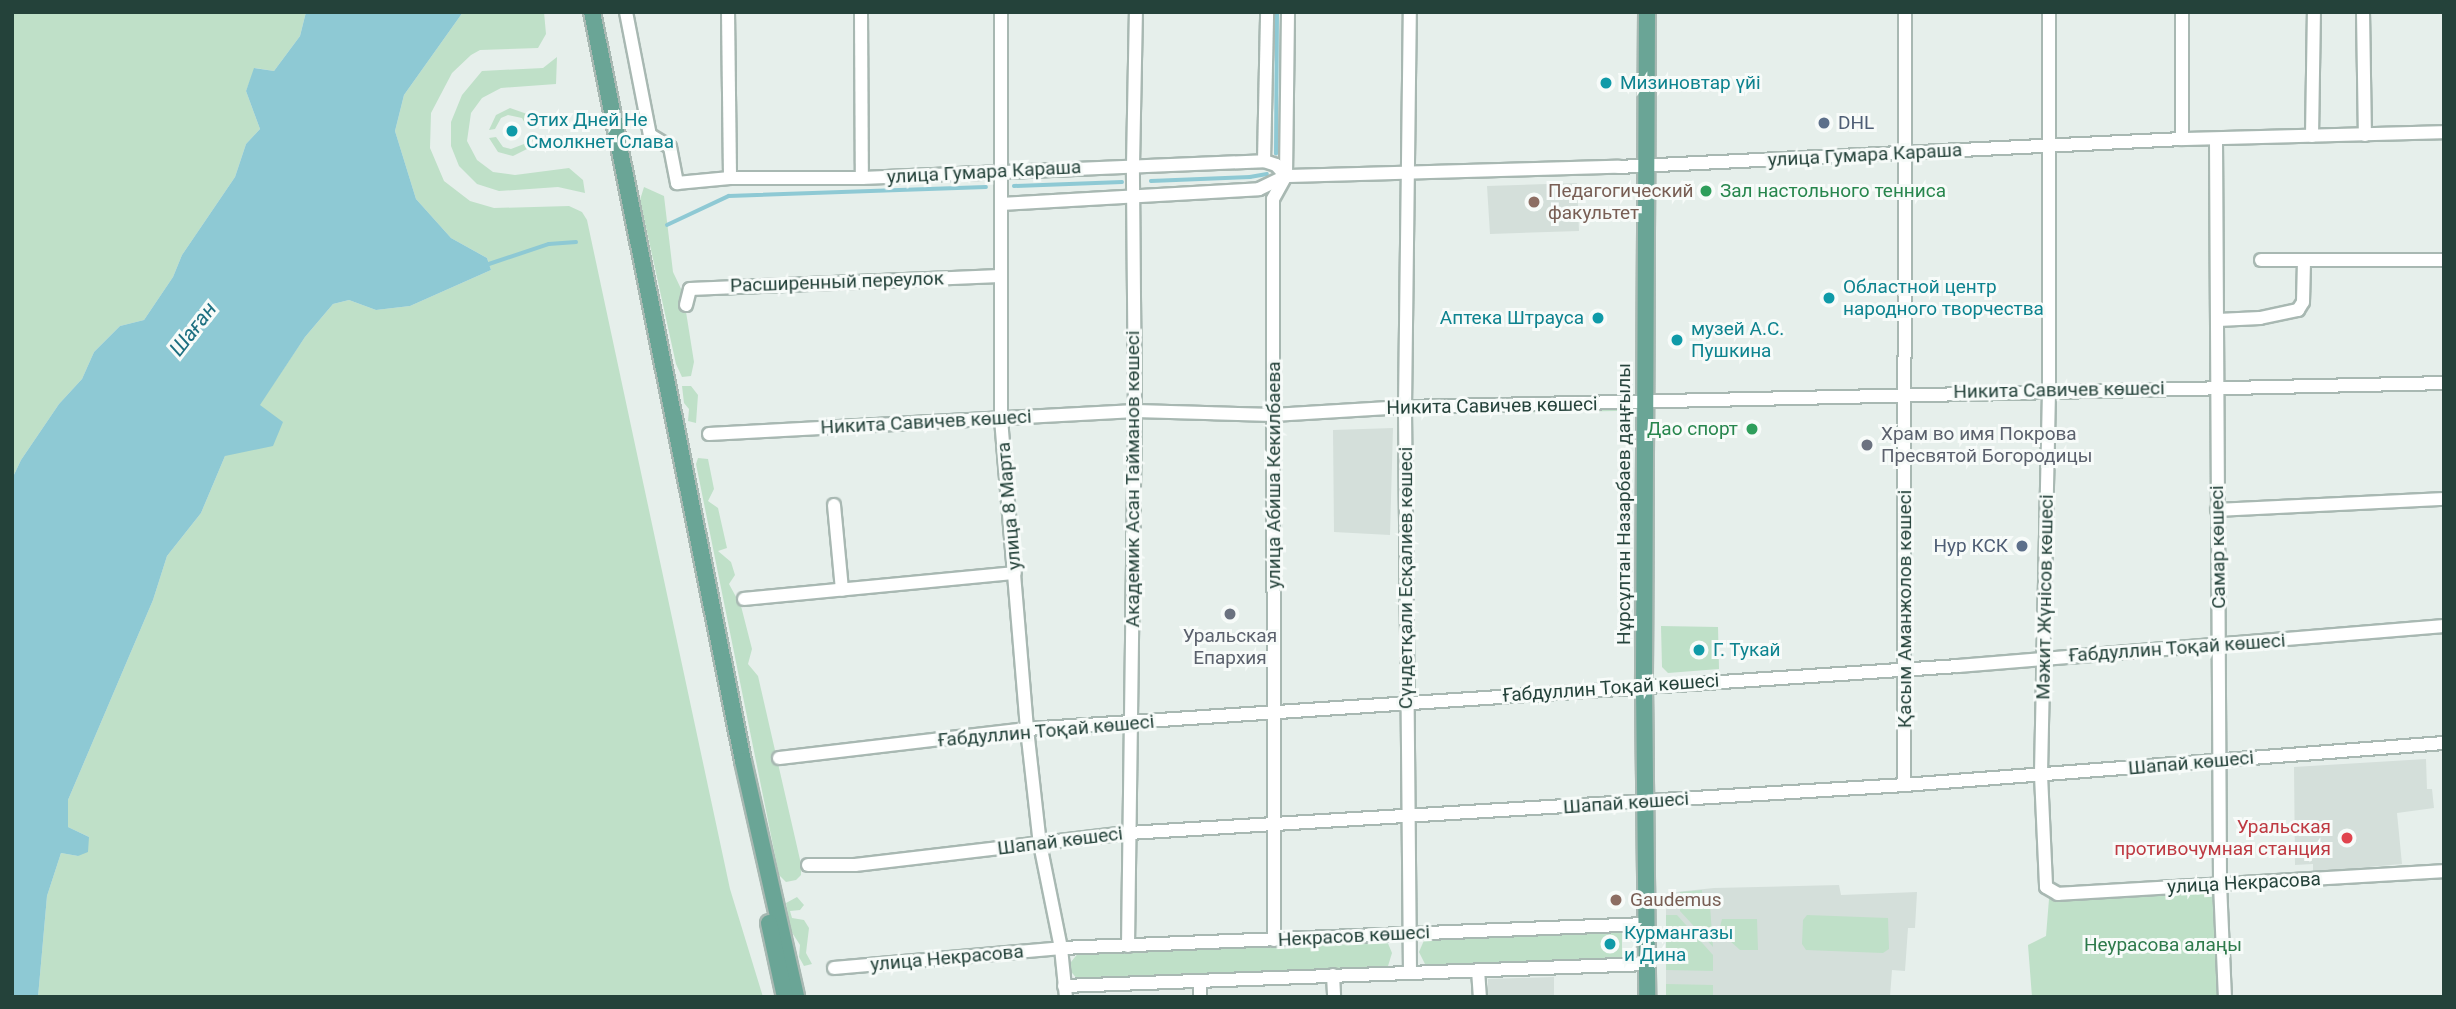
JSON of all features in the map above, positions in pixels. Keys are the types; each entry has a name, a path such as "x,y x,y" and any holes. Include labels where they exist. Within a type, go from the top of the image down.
{"main road":[{"path":"582,12 604,139 730,750 785,997"},
{"path":"592,12 738,735 796,997"},
{"name":"Нұрсұлтан Назарбаев даңғылы","path":"1647,12 1641,403 1647,997"}],"street":[{"name":"улица Гумара Караша","path":"626,12 650,135 670,147 677,183 730,178 862,178 1264,161"},
{"path":"728,12 730,178"},
{"path":"861,12 862,178"},
{"name":"улица 8 Марта","path":"1001,12 1001,419 1027,729 1040,844 1061,948 1065,991"},
{"name":"Академик Асан Тайманов көшесі","path":"1128,946 1135,411 1133,165 1136,12"},
{"path":"1267,12 1264,161 1276,165 1286,176"},
{"name":"улица Абиша Кекилбаева","path":"1274,940 1273,200 1286,176 1288,12"},
{"name":"Сүндетқали Есқалиев көшесі","path":"1410,12 1405,407 1410,972"},
{"name":"Қасым Аманжолов көшесі","path":"1904,785 1905,12"},
{"name":"Мәжит Жүнісов көшесі","path":"2046,887 2041,775 2049,391 2049,12"},
{"path":"2182,12 2182,139"},
{"path":"2312,136 2314,12"},
{"path":"2363,12 2365,135"},
{"name":"улица Гумара Караша","path":"1001,204 1259,189 1286,176 1646,166 2182,139 2444,132"},
{"name":"Самар көшесі","path":"2216,140 2218,320 2215,386 2220,646 2220,884 2225,997"},
{"path":"2261,260 2444,260"},
{"path":"2218,320 2260,318 2298,310 2303,302 2304,260"},
{"name":"Расширенный переулок","path":"686,305 690,289 1000,276"},
{"name":"Никита Савичев көшесі","path":"709,434 1135,411 1273,415 1405,407 1641,403 2215,386 2444,383"},
{"path":"2217,510 2444,499"},
{"path":"834,505 842,590"},
{"path":"744,599 1015,573"},
{"name":"Ғабдуллин Тоқай көшесі","path":"779,758 1027,729 2044,659 2444,626"},
{"name":"Шапай көшесі","path":"808,865 855,865 1129,833 1904,785 2444,743"},
{"name":"улица Некрасова","path":"2046,887 2058,894 2444,871"},
{"name":"Некрасов көшесі","path":"1061,948 1647,924"},
{"name":"улица Некрасова","path":"834,968 1061,948"},
{"name":"Некрасов көшесі","path":"1065,991 1200,981 1647,964"},
{"path":"1478,970 1480,997"},
{"path":"1333,975 1334,997"},
{"path":"1200,981 1200,997"}],"shaded area":[{"path":"1577,183 1579,231 1490,234 1487,186"},
{"path":"1393,428 1390,535 1334,532 1333,430"},
{"name":"Уральская противочумная станция","path":"2426,759 2427,789 2432,789 2434,808 2397,813 2402,864 2313,872 2313,864 2295,865 2294,767"},
{"path":"1839,885 1841,895 1917,892 1915,928 1908,928 1905,971 1892,970 1890,997 1666,997 1666,893 1714,888"},
{"path":"1554,977 1554,997 1488,997 1488,979"}],"green space":[{"path":"12,12 306,12 300,36 274,71 255,68 246,91 260,129 246,144 235,177 182,255 173,277 144,320 120,326 94,352 82,379 59,404 21,460 12,479"},
{"path":"463,12 544,12 546,34 538,48 480,50 452,73 431,113 430,148 444,181 470,201 494,208 569,206 582,212 587,220 730,889 763,997 38,997 47,896 61,853 78,856 89,837 68,827 68,800 153,600 167,556 201,513 225,456 305,337 333,304 349,300 376,310 410,306 491,270 487,258 451,238 416,199 395,131 404,95"},
{"path":"557,57 556,84 501,88 482,98 471,113 467,141 477,160 493,172 515,175 569,168 583,180 585,193 558,187 499,191 477,184 459,166 451,146 451,122 462,95 482,71 543,68"},
{"path":"510,108 527,114 535,127 527,127 522,118 508,115 501,118 495,129 489,130 496,115"},
{"path":"536,134 529,148 513,156 498,152 489,138 496,137 503,147 511,149 524,144 528,135"},
{"path":"644,187 664,196 673,272 683,293 694,362 691,376 682,377 676,364 640,200"},
{"path":"682,386 691,386 698,395 696,423 688,421 689,409 684,403"},
{"path":"1616,396 1617,411 1432,414 1432,399"},
{"path":"698,458 708,459 714,489 708,501 718,508 727,548 718,551 731,562 735,575 729,584 741,606 752,649 748,664 758,676 801,864 801,875 796,880 786,882 779,875 696,464"},
{"path":"1661,626 1718,627 1719,669 1668,673 1662,667"},
{"name":"Неурасова алаңы","path":"2217,889 2222,997 2032,997 2028,945 2046,936 2049,899"},
{"path":"1702,890 1703,905 1710,905 1713,947 1680,911 1680,892"},
{"path":"797,897 804,905 800,910 790,911 792,918 804,920 809,928 806,953 812,964 804,966 799,957 800,945 791,931 786,903"},
{"path":"1666,915 1677,915 1713,955 1713,971 1666,970"},
{"path":"1807,915 1888,918 1889,949 1883,953 1806,950 1802,944 1803,920"},
{"path":"1722,919 1757,919 1758,950 1740,950 1719,931"},
{"path":"1622,929 1622,958 1426,966 1419,952 1425,938"},
{"path":"1387,941 1392,953 1388,966 1376,969 1079,981 1067,967 1079,952"},
{"path":"1666,984 1713,985 1713,997 1666,997"}],"water":[{"name":"Шаған","path":"306,12 463,12 404,95 395,131 416,199 451,238 487,258 491,270 410,306 376,310 349,300 333,304 305,337 260,405 283,422 273,446 225,456 201,513 167,556 153,600 68,800 68,827 89,837 88,852 78,856 61,853 47,896 38,997 12,997 12,479 21,460 59,404 82,379 94,352 120,326 144,320 173,277 182,255 235,177 246,144 260,129 246,91 254,68 274,71 300,36"}],"waterway":[{"path":"1276,154 1277,12"},
{"path":"1151,181 1267,174"},
{"path":"1014,186 1122,182"},
{"path":"667,225 729,196 986,187"},
{"path":"489,264 549,244 576,242"}],"place":[{"name":"Мизиновтар үйі","path":"1606,83"},
{"name":"DHL","path":"1824,123"},
{"name":"Этих Дней Не Смолкнет Слава","path":"512,131"},
{"name":"Зал настольного тенниса","path":"1706,191"},
{"name":"Педагогический факультет","path":"1534,202"},
{"name":"Областной центр народного творчества","path":"1829,298"},
{"name":"Аптека Штрауса","path":"1598,318"},
{"name":"музей А.С. Пушкина","path":"1677,340"},
{"name":"Дао спорт","path":"1752,429"},
{"name":"Храм во имя Покрова Пресвятой Богородицы","path":"1867,445"},
{"name":"Нур КСК","path":"2022,546"},
{"name":"Уральская Епархия","path":"1230,614"},
{"name":"Г. Тукай","path":"1699,650"},
{"name":"Уральская противочумная станция","path":"2347,838"},
{"name":"Gaudemus","path":"1616,900"},
{"name":"Курмангазы и Дина","path":"1610,944"}]}
